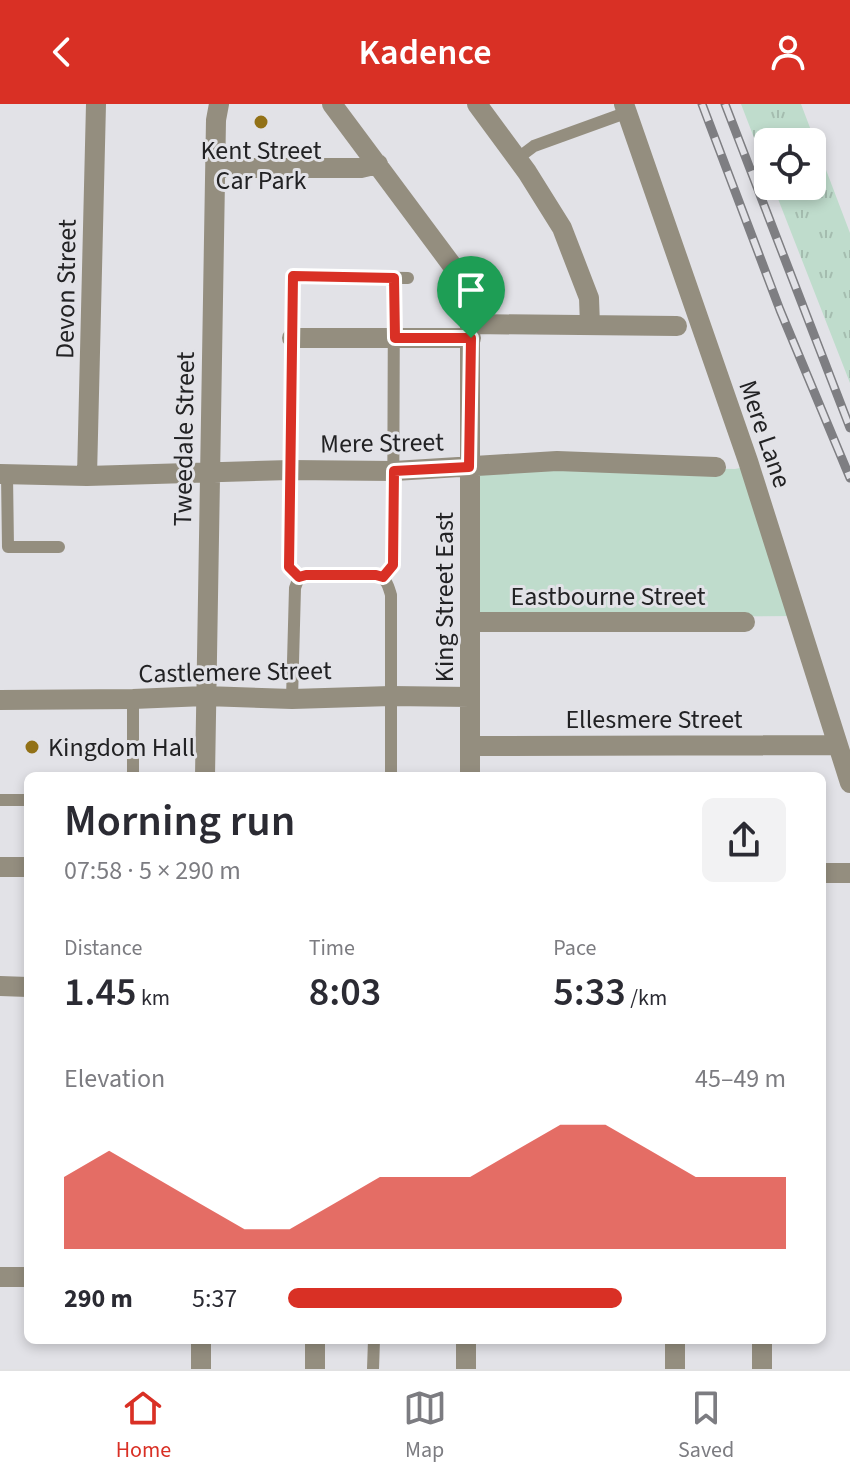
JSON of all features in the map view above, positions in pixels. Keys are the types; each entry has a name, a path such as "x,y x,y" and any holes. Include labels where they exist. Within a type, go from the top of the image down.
{"street":[{"name":"Devon Street","path":"87,476 96,104"},
{"name":"Tweedale Street","path":"205,772 216,120 219,104"},
{"path":"216,168 361,168 378,164 332,104"},
{"path":"477,104 518,158 562,228 589,298 590,325"},
{"name":"Mere Lane","path":"626,108 748,461 850,783"},
{"name":"King Street East","path":"378,164 460,276 470,302 470,772"},
{"path":"292,338 395,338 590,325 677,326"},
{"name":"Mere Street","path":"4,474 87,476 290,470 394,471 557,461 716,467"},
{"name":"Eastbourne Street","path":"470,622 745,622"},
{"name":"Castlemere Street","path":"0,700 205,696 292,699 470,697"},
{"name":"Ellesmere Street","path":"470,746 838,745"},
{"path":"0,867 24,867"},
{"path":"826,873 850,873"},
{"path":"0,986 24,987"},
{"path":"0,1277 24,1277"},
{"path":"201,1344 201,1369"},
{"path":"315,1344 315,1369"},
{"path":"466,1344 466,1369"},
{"path":"675,1344 675,1368"},
{"path":"762,1344 762,1369"}],"lane":[{"path":"518,158 534,146 626,108"},
{"path":"299,577 289,567 293,276 408,278"},
{"path":"383,577 393,565 394,278"},
{"path":"4,474 8,547 59,547"},
{"path":"299,577 376,575 388,583 391,595 391,772"},
{"path":"292,699 295,588 299,577"},
{"path":"133,699 133,772"},
{"path":"0,800 24,800"},
{"path":"373,1369 374,1344"}],"green space":[{"path":"741,104 801,104 810,128 754,128 754,138"},
{"path":"826,170 850,233 850,383 778,200 826,200"},
{"path":"563,466 745,467 795,616 474,618 473,472"}],"railway":[{"path":"702,104 780,310 850,478"},
{"path":"725,104 850,428"}],"place":[{"name":"Kent Street Car Park","path":"261,122"},
{"name":"Kingdom Hall","path":"32,747"}],"route":[{"path":"293,276 394,278 395,338 471,338 469,467 394,471 393,565 383,577 299,577 289,567 293,276"}]}
